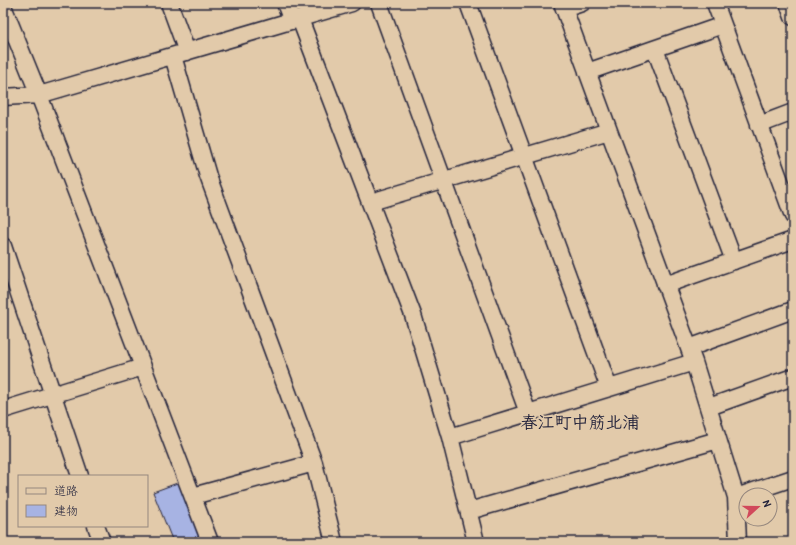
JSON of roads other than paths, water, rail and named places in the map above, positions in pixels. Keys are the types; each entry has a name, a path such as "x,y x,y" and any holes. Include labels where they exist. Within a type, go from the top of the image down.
{"street":[{"path":"169,3 210,184 314,463 334,542"},
{"path":"285,3 296,20 371,202 413,315 450,437 476,542"},
{"path":"3,97 39,95 352,3"},
{"path":"379,3 528,413"},
{"path":"468,3 609,388"},
{"path":"582,3 563,6 691,355 708,407 736,497 738,542"},
{"path":"715,3 793,216"},
{"path":"788,3 793,17"},
{"path":"3,6 6,22 39,95 210,542"},
{"path":"587,72 723,25"},
{"path":"655,49 734,260"},
{"path":"759,125 793,112"},
{"path":"371,202 609,131"},
{"path":"665,285 793,240"},
{"path":"3,246 80,475"},
{"path":"450,437 609,388 691,355 793,310"},
{"path":"3,410 53,396 143,367"},
{"path":"708,407 793,377"},
{"path":"469,512 718,440"},
{"path":"192,496 314,463"},
{"path":"736,497 793,478"},
{"path":"96,527 102,542"}],"district":[{"name":"春江町中筋北浦","path":"580,422"}]}
